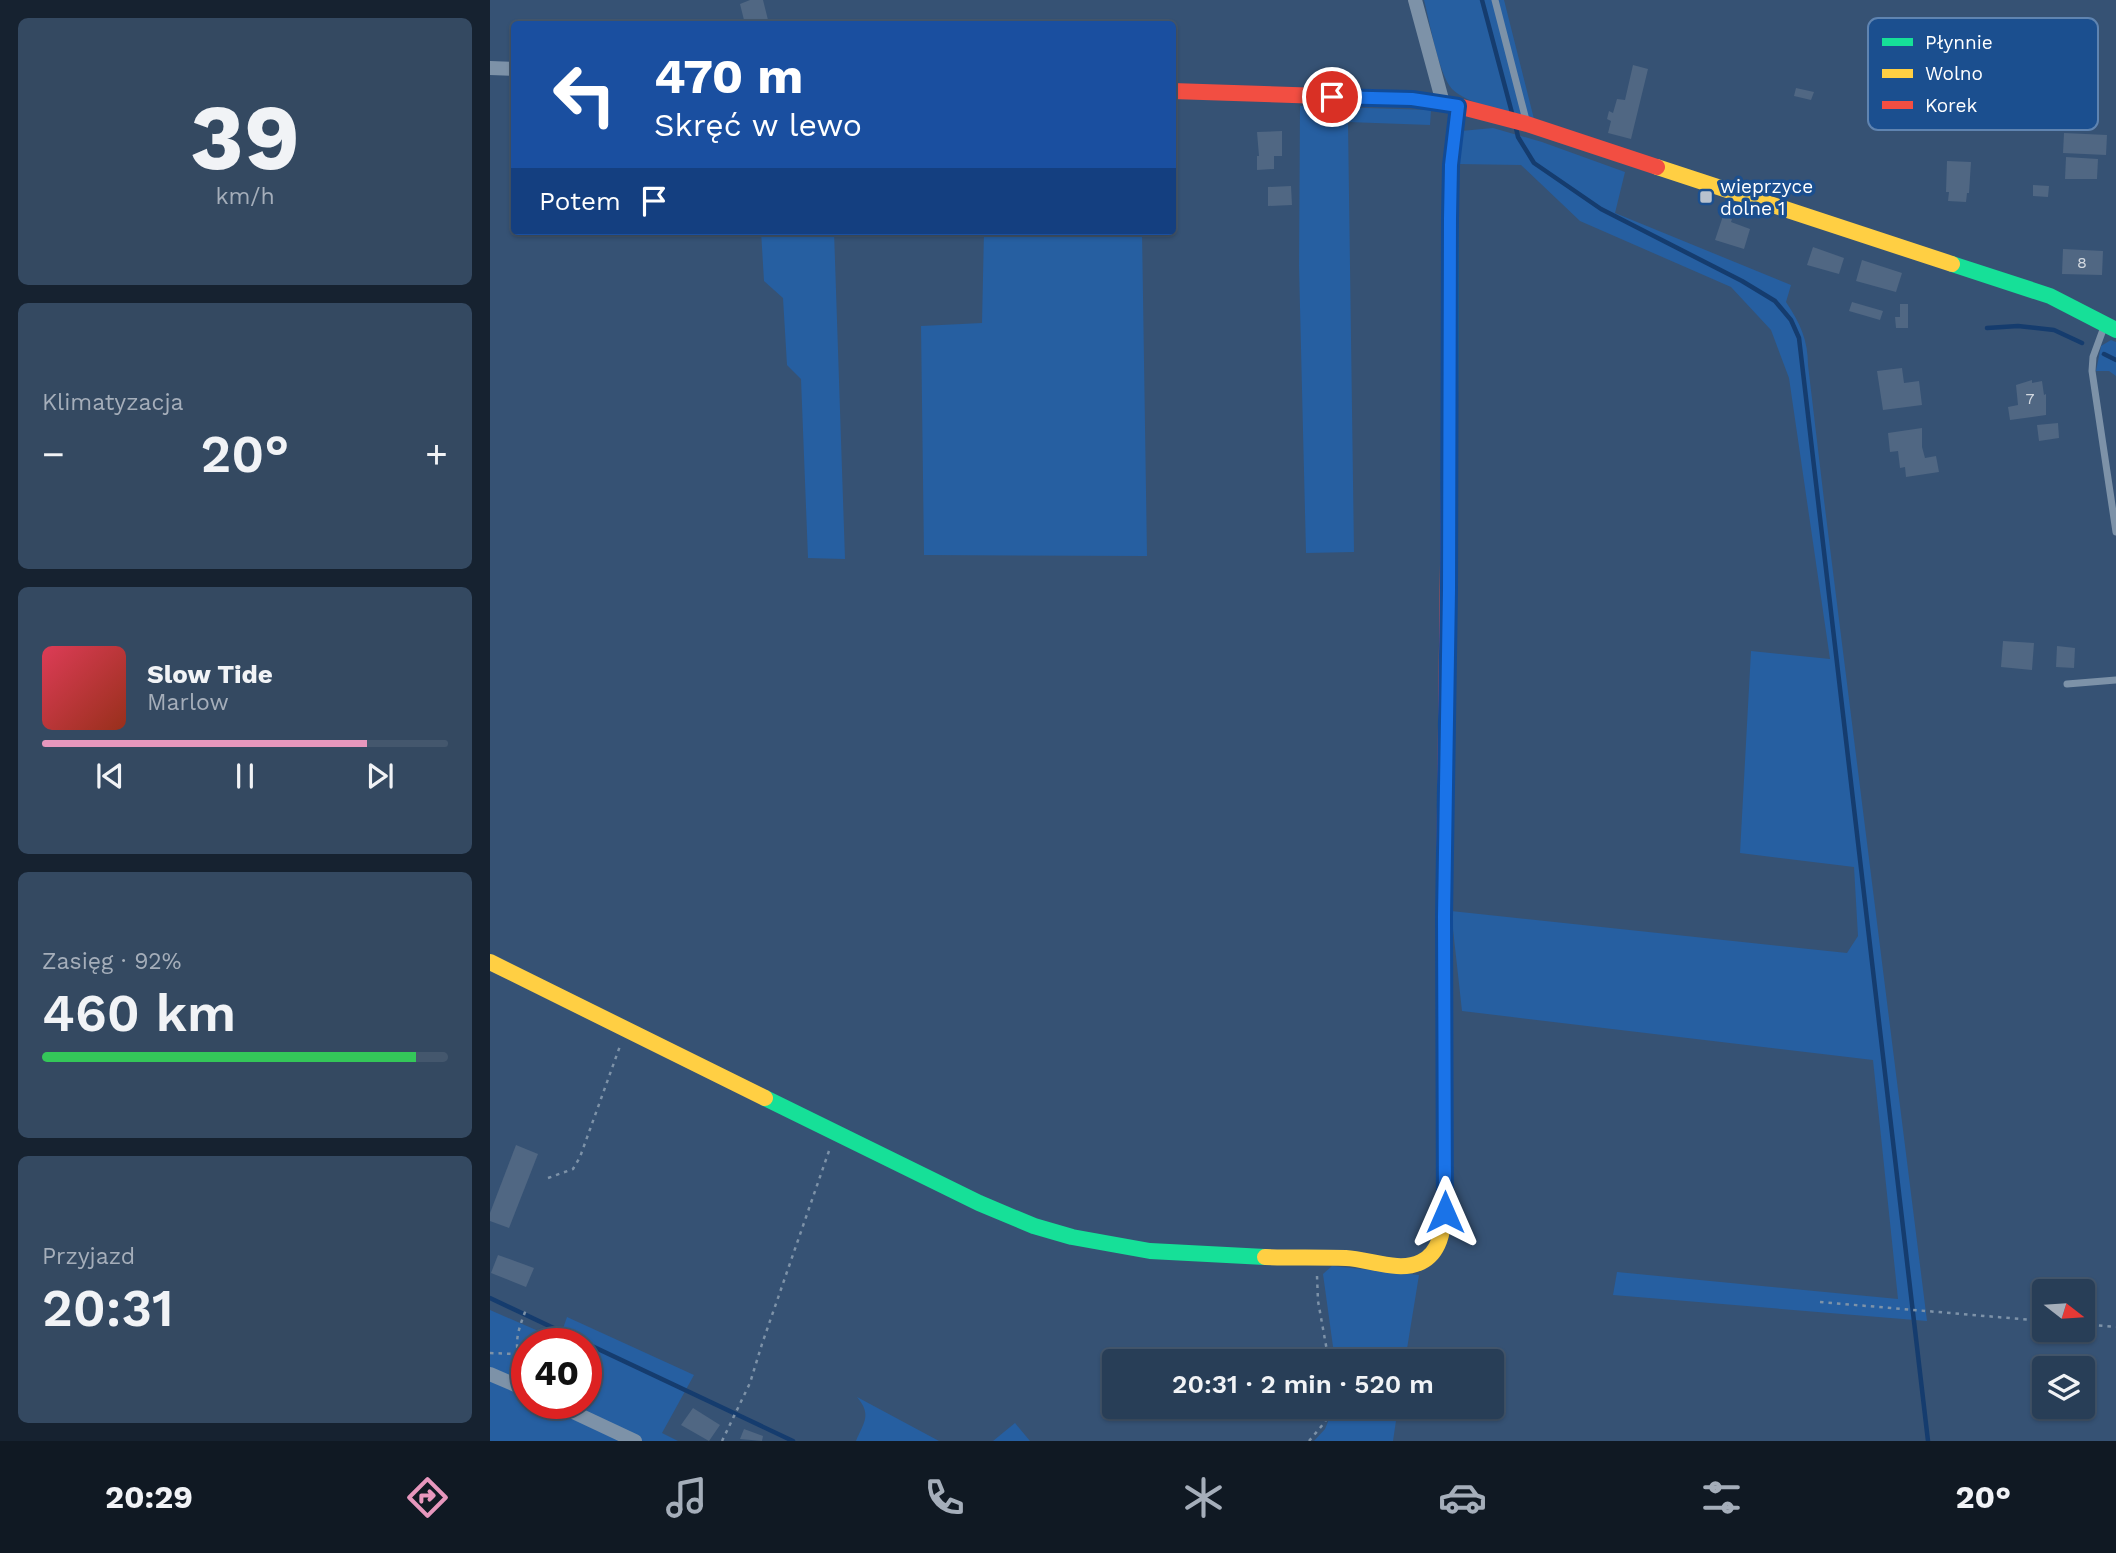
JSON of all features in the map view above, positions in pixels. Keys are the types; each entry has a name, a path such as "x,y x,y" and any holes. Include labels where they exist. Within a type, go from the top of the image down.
{"street":[{"path":"490,962 1006,1216 1077,1238 1153,1252 1351,1258 1414,1265 1435,1250 1445,1212 1444,917 1451,165 1450,105 1415,0"},
{"path":"490,68 511,69"},
{"path":"1176,91 1412,99 1450,105 1527,124 2050,296 2110,327"},
{"path":"490,1374 511,1383"},
{"path":"588,1419 635,1441"}],"lane":[{"path":"1496,0 1527,124"},
{"path":"2110,327 2093,357 2092,371 2116,531"},
{"path":"2067,684 2116,680"}],"path":[{"path":"548,1178 573,1169 580,1157 617,1053 629,1031"},
{"path":"722,1441 750,1383 823,1167 839,1133"},
{"path":"1316,1258 1318,1301 1327,1349"},
{"path":"1820,1302 2032,1320"},
{"path":"520,1328 527,1307"},
{"path":"2095,1325 2116,1327"},
{"path":"490,1353 511,1354"},
{"path":"1310,1441 1326,1419"}],"shaded area":[{"path":"1424,0 1504,0 1534,119 1468,100 1452,89 1439,60"},
{"path":"1300,106 1431,110 1430,125 1348,122 1354,552 1306,553 1299,266"},
{"path":"1493,128 1542,142 1625,172 1615,213 1791,285 1786,302 1799,325 1807,348 1927,1321 1613,1295 1617,1272 1898,1299 1873,1060 1462,1011 1451,911 1847,953 1858,936 1854,867 1740,853 1751,651 1830,659 1789,378 1771,330 1731,287 1580,221 1521,165 1457,164 1461,131"},
{"path":"761,235 834,235 845,559 808,558 801,379 787,365 783,298 764,281"},
{"path":"984,235 1142,235 1147,556 924,555 921,326 982,323"},
{"path":"2111,340 2116,342 2116,376 2109,371 2096,371 2101,346"},
{"path":"1332,1266 1419,1275 1407,1349 1333,1349 1323,1274"},
{"path":"490,1310 531,1328 511,1328 511,1419 602,1419 602,1333 694,1375 662,1433 678,1441 490,1441"},
{"path":"567,1317 591,1328 563,1328"},
{"path":"857,1397 939,1441 856,1441 865,1419 862,1403"},
{"path":"1329,1419 1396,1419 1393,1441 1314,1441 1325,1429"},
{"path":"1015,1423 1030,1441 993,1441"}],"building":[{"path":"750,0 763,0 768,21 744,21 740,4"},
{"path":"1633,65 1648,69 1631,139 1608,133 1611,121 1607,119 1609,111 1613,113 1617,99 1625,100"},
{"path":"1796,88 1814,92 1811,100 1794,96"},
{"path":"1176,130 1177,130 1176,155"},
{"path":"1282,131 1282,156 1274,156 1274,169 1257,170 1257,132"},
{"path":"2064,133 2107,135 2106,155 2063,153"},
{"path":"2066,157 2098,159 2097,179 2065,179"},
{"path":"1947,161 1971,162 1966,202 1948,201"},
{"path":"2033,185 2049,186 2048,197 2033,196"},
{"path":"1291,186 1292,205 1268,206 1268,187"},
{"path":"1723,216 1750,229 1744,249 1715,240"},
{"path":"1813,247 1844,258 1839,274 1807,265"},
{"path":"2063,249 2103,251 2102,275 2062,274"},
{"path":"1862,260 1902,273 1896,292 1856,281"},
{"path":"1852,302 1883,311 1880,320 1849,311"},
{"path":"1900,304 1908,304 1908,328 1896,328 1895,317 1900,317"},
{"path":"1902,368 1904,383 1919,381 1922,405 1883,410 1877,371"},
{"path":"2032,380 2032,383 2042,381 2044,395 2046,394 2046,415 2010,420 2008,407 2018,405 2016,385"},
{"path":"2058,423 2059,438 2039,441 2037,425"},
{"path":"1922,428 1925,458 1936,456 1939,472 1906,477 1905,467 1900,468 1898,451 1890,452 1888,433"},
{"path":"2003,641 2034,643 2032,670 2001,667"},
{"path":"2057,646 2075,648 2074,668 2056,667"},
{"path":"516,1145 538,1154 509,1228 490,1221 490,1213"},
{"path":"498,1255 534,1268 526,1287 491,1273"},
{"path":"693,1408 720,1425 709,1441 681,1425"},
{"path":"744,1429 763,1436 762,1441 740,1439"}],"waterway":[{"path":"1482,0 1512,113"},
{"path":"1516,128 1518,137 1534,163 1601,209 1742,281 1775,301 1791,320 1799,338 1928,1441"},
{"path":"1987,328 2018,326 2054,330 2082,343"},
{"path":"2104,354 2116,360"},
{"path":"490,1298 793,1441"}],"traffic: fast":[{"path":"1450,404 1451,165 1458,106"},
{"path":"1952,264 2050,296 2116,330"},
{"path":"765,1098 979,1203 1034,1226 1072,1237 1150,1251 1265,1257"}],"traffic: slow":[{"path":"1657,167 1952,264"},
{"path":"1265,1257 1346,1258 1403,1266 1421,1262 1436,1247 1442,1233 1445,1211 1444,886"},
{"path":"490,962 765,1098"}],"traffic: jam":[{"path":"1176,91 1412,99 1458,106 1527,124 1657,167"},
{"path":"1444,886 1450,404"}],"place":[{"name":"wieprzyce dolne 1","path":"1706,197"}],"route":[{"path":"1332,97 1412,99 1458,106 1451,165 1450,218 1449,590 1444,917 1445,1212"}]}
